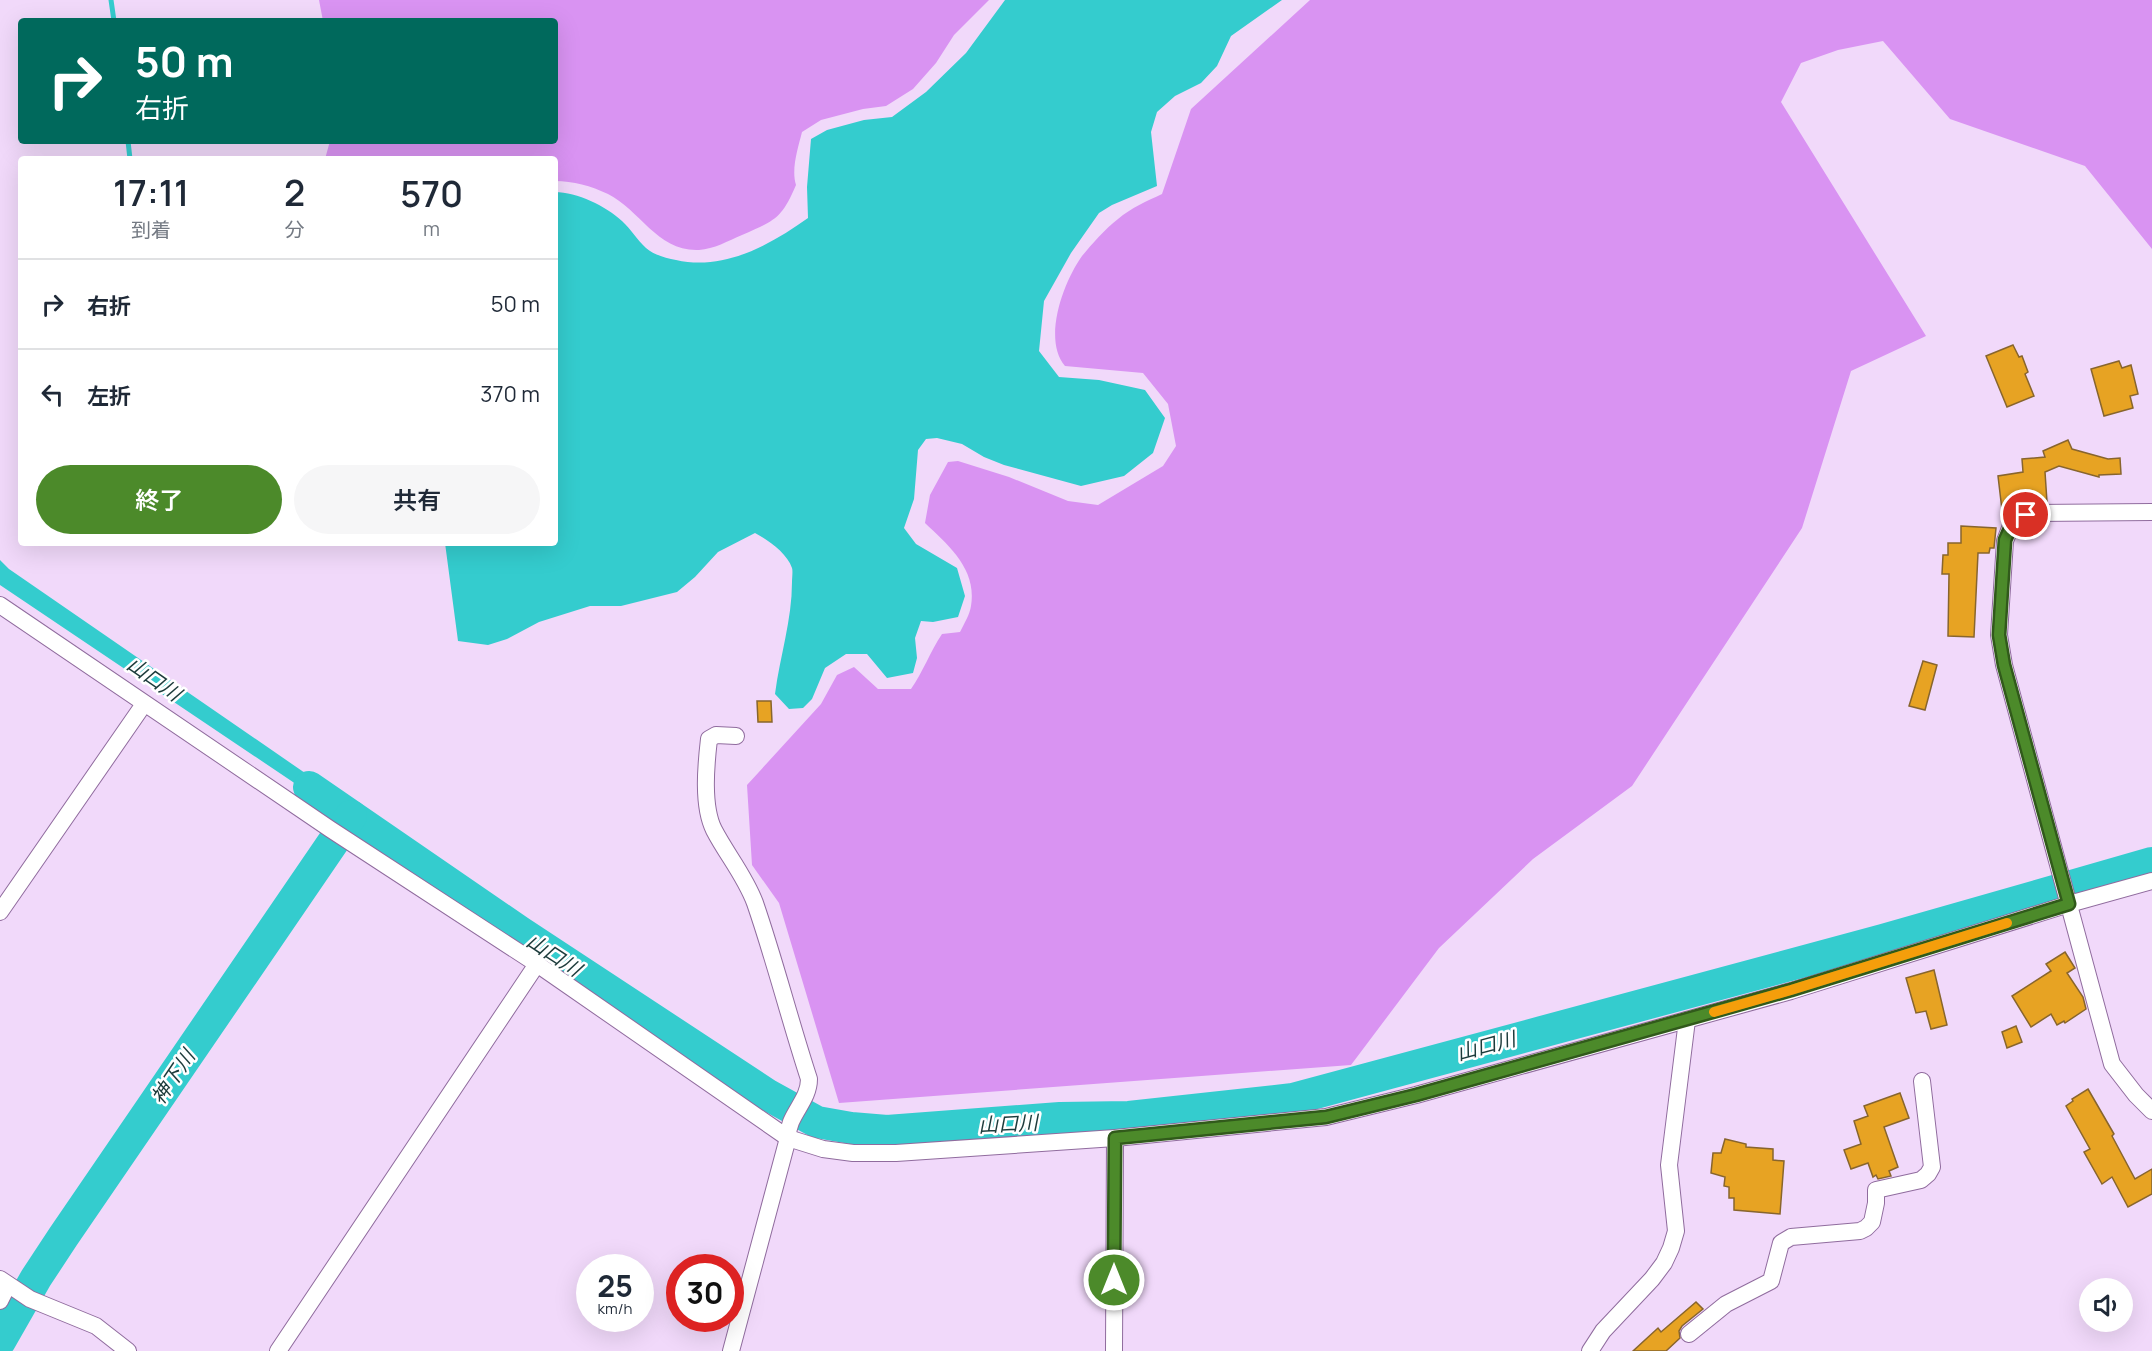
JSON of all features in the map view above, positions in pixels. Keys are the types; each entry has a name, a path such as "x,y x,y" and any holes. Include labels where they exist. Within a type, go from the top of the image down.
{"street":[{"path":"2152,512 2026,515 2012,524 2005,540 1999,635 2004,665 2112,1064 2136,1095 2152,1111"},
{"path":"0,605 144,704 788,1132 822,1149 853,1153 896,1153 1115,1138 1326,1117 1416,1095 1687,1020 1791,990 2068,901 2152,881"},
{"path":"0,912 144,704"},
{"path":"730,1351 788,1132 809,1088 809,1079 754,901 737,866 713,829 708,810 706,768 709,739 716,735 736,736"},
{"path":"278,1351 537,964"},
{"path":"1590,1351 1603,1331 1664,1263 1674,1239 1676,1231 1669,1165 1687,1020"},
{"path":"1689,1334 1726,1304 1772,1281 1781,1243 1791,1237 1860,1231 1872,1222 1876,1190 1921,1180 1928,1174 1932,1161 1922,1081"},
{"path":"1114,1351 1115,1138"},
{"path":"0,1301 14,1289 96,1326 128,1351"}],"shaded area":[{"path":"319,0 989,0 954,35 936,63 913,89 886,106 863,109 821,120 802,132 795,165 796,185 786,205 776,218 721,244 699,250 685,249 672,244 608,194 582,184 558,181 558,156 326,156 329,144 558,144 558,18 322,18"},
{"path":"1310,0 2152,0 2152,249 2085,166 1950,119 1883,41 1838,50 1801,63 1781,102 1926,336 1851,371 1802,528 1632,786 1533,859 1439,948 1351,1065 839,1103 779,903 752,865 747,785 821,704 837,675 854,667 878,689 911,689 942,634 960,632 971,606 970,581 959,559 925,523 930,495 948,462 958,461 1009,477 1068,501 1098,505 1163,466 1176,446 1168,404 1143,373 1065,366 1058,355 1055,341 1058,310 1069,280 1082,256 1113,223 1128,211 1162,194 1191,109"}],"water":[{"path":"1005,0 1282,0 1231,36 1217,66 1201,83 1175,96 1157,112 1151,132 1157,186 1099,213 1071,253 1044,301 1039,351 1059,377 1099,380 1145,390 1165,418 1153,453 1124,476 1081,486 1004,465 962,444 937,438 926,439 918,450 914,499 904,528 916,544 957,568 965,596 958,617 933,622 921,621 915,638 917,658 913,673 887,678 867,654 846,654 825,668 812,699 803,708 789,709 775,694 790,610 792,568 782,552 755,533 718,552 695,577 677,592 621,606 590,606 539,622 507,639 488,645 458,641 445,546 558,546 558,192 582,197 608,210 653,253 676,260 694,262 729,259 778,238 808,218 807,187 811,139 827,130 864,120 892,117 926,92 966,53"},
{"path":"0,560 9,569 350,804 342,815 0,585"}],"building":[{"path":"2013,345 2019,357 2022,356 2028,372 2025,374 2034,396 2007,407 1986,356"},
{"path":"2119,361 2122,368 2131,365 2138,394 2130,396 2133,408 2104,416 2091,369"},
{"path":"2068,440 2072,449 2108,459 2120,458 2121,474 2099,475 2099,477 2059,466 2045,472 2047,502 2002,510 1998,476 2023,472 2022,459 2045,457 2043,451"},
{"path":"1961,526 1996,528 1994,548 1990,548 1989,553 1978,553 1974,637 1948,636 1949,574 1942,574 1943,555 1948,555 1948,543 1961,543"},
{"path":"1923,661 1937,665 1925,710 1909,706"},
{"path":"757,701 771,701 772,722 758,722"},
{"path":"2065,952 2075,968 2067,973 2083,997 2086,1009 2065,1023 2064,1021 2057,1025 2051,1014 2031,1027 2012,996 2051,971 2046,964"},
{"path":"1934,970 1947,1025 1931,1029 1926,1011 1916,1013 1906,978"},
{"path":"2016,1026 2022,1042 2007,1048 2002,1032"},
{"path":"2088,1089 2114,1134 2112,1136 2135,1179 2152,1169 2152,1194 2128,1207 2112,1177 2102,1184 2084,1152 2090,1149 2066,1106 2073,1101 2072,1099"},
{"path":"1900,1093 1909,1118 1884,1127 1898,1167 1889,1171 1891,1176 1878,1179 1876,1175 1873,1177 1868,1163 1851,1169 1844,1150 1861,1144 1854,1121 1868,1116 1864,1106"},
{"path":"1725,1139 1746,1144 1746,1147 1773,1149 1773,1160 1784,1161 1780,1214 1734,1210 1734,1198 1729,1198 1729,1187 1724,1186 1725,1177 1711,1173 1713,1153 1721,1153"},
{"path":"1696,1302 1703,1309 1682,1326 1679,1331 1680,1338 1666,1351 1633,1351 1658,1328 1661,1332"}],"waterway":[{"path":"111,0 114,18"},
{"path":"128,144 130,156"},
{"name":"山口川","path":"309,787 520,932 768,1095 817,1122 887,1131 1060,1118 1129,1117 1293,1099 1883,940 2152,863"},
{"name":"神下川","path":"0,1341 36,1278 63,1237 351,816"}],"slow traffic":[{"path":"1714,1012 2007,923"}],"route":[{"path":"1114,1280 1115,1138 1326,1117 1416,1095 1791,990 2069,904 2004,665 1999,635 2005,540 2012,524 2026,515"}]}
